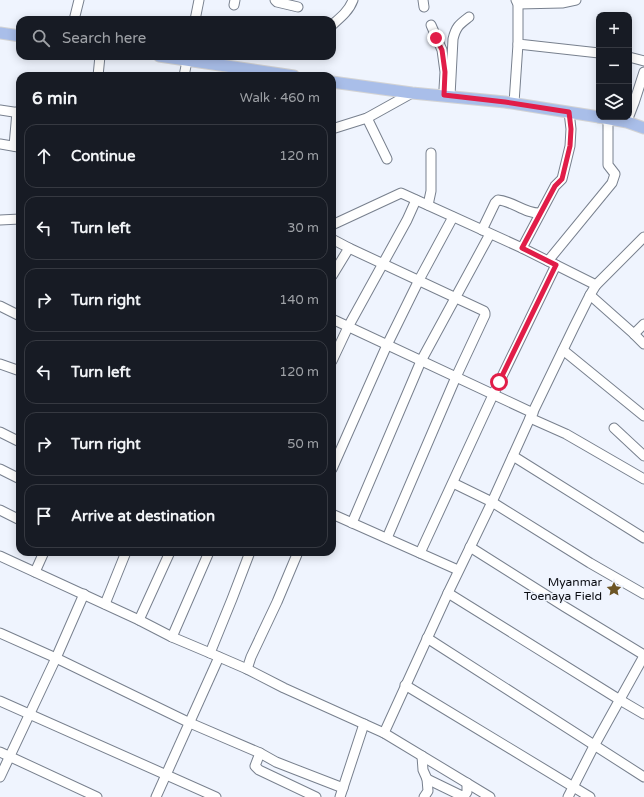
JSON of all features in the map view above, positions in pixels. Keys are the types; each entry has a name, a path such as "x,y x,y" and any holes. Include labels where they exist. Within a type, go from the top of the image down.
{"main road":[{"path":"0,33 16,35"},
{"path":"199,60 270,72"},
{"path":"336,83 412,93 514,103 596,116"},
{"path":"631,120 644,128"}],"street":[{"path":"75,16 79,0"},
{"path":"195,16 197,0"},
{"path":"275,0 277,2 298,7"},
{"path":"336,21 351,6 353,0"},
{"path":"514,103 518,44 517,2 562,3 576,0"},
{"path":"447,96 455,31 458,25 469,17"},
{"path":"431,25 442,50 447,96"},
{"path":"518,44 596,53"},
{"path":"632,58 644,61"},
{"path":"98,72 100,60"},
{"path":"185,72 187,60"},
{"path":"632,108 644,72"},
{"path":"336,128 367,118 412,93"},
{"path":"0,110 16,112"},
{"path":"522,248 555,186 562,179 570,146 571,129 569,112"},
{"path":"367,118 387,159"},
{"path":"420,553 552,263 612,184 615,174 608,165 602,120"},
{"path":"0,144 16,146"},
{"path":"428,206 431,192 431,153"},
{"path":"336,223 401,193 522,248 596,285"},
{"path":"336,352 348,327 384,264 416,200"},
{"path":"352,523 421,361 455,297 486,232 495,203 498,200 504,200 532,213 540,213"},
{"path":"336,460 387,345 419,280 453,217"},
{"path":"0,220 16,219"},
{"path":"384,733 458,570 492,502 590,295 596,285 644,237"},
{"path":"336,241 455,297 484,311 485,313 387,538"},
{"path":"336,269 349,248"},
{"path":"590,295 644,344"},
{"path":"0,306 16,314"},
{"path":"336,321 493,394 644,479"},
{"path":"634,334 644,324"},
{"path":"563,350 644,416"},
{"path":"0,364 16,370"},
{"path":"614,428 644,456"},
{"path":"0,432 16,440"},
{"path":"513,456 644,538"},
{"path":"0,469 16,476"},
{"path":"453,483 492,502 590,563 644,594"},
{"path":"0,510 16,518"},
{"path":"336,516 458,570"},
{"path":"470,547 644,655 568,797"},
{"path":"0,556 84,594 172,637 384,733 490,797"},
{"path":"35,572 42,556"},
{"path":"105,604 124,556"},
{"path":"139,620 168,556"},
{"path":"172,637 207,556"},
{"path":"210,653 248,556"},
{"path":"247,670 251,657 277,602 296,556"},
{"path":"448,593 644,714"},
{"path":"0,777 56,658 84,594"},
{"path":"0,633 260,753 276,762 343,788"},
{"path":"427,638 644,777"},
{"path":"156,797 219,657"},
{"path":"405,685 590,797"},
{"path":"0,701 216,797"},
{"path":"340,797 364,724"},
{"path":"0,752 97,797"},
{"path":"260,753 255,766 259,770 316,797"},
{"path":"422,756 423,770 427,779 428,791 424,797"},
{"path":"427,779 462,796 467,792 467,783"}],"place":[{"name":"Myanmar Toenaya Field","path":"614,589"}],"route":[{"path":"436,38 442,50 445,72 444,95 505,102 569,112 571,129 570,146 562,179 555,186 522,248 556,265 499,382"}]}
